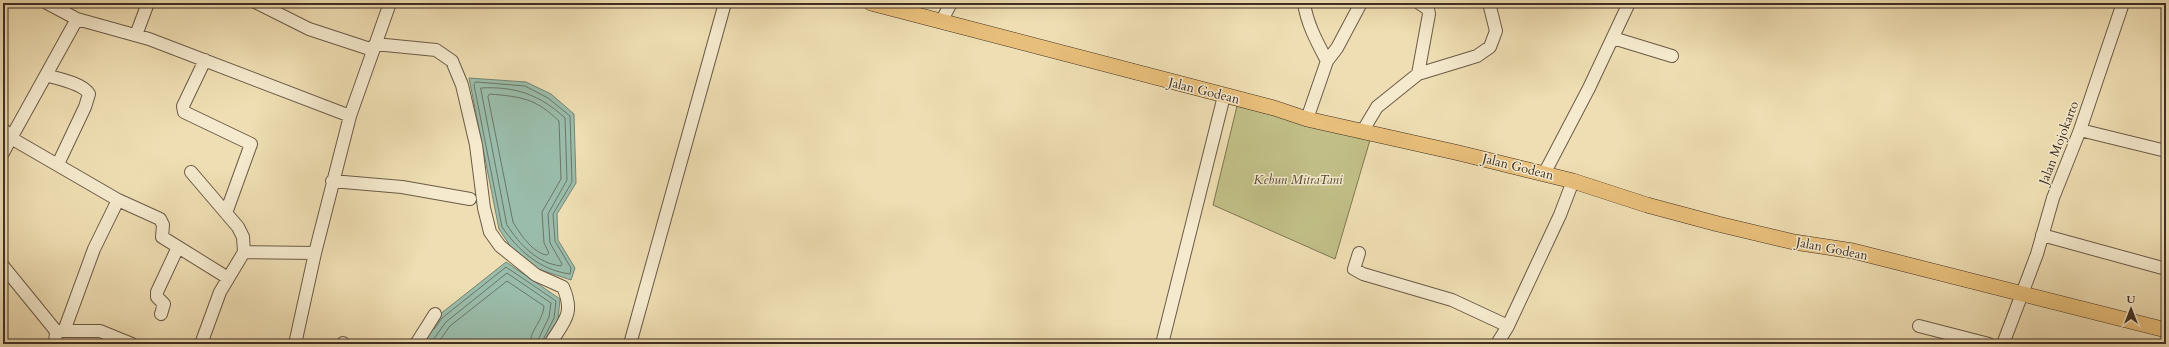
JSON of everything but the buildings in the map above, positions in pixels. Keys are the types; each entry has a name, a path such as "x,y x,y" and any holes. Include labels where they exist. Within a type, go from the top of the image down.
{"main road":[{"name":"Jalan Godean","path":"871,3 1274,108 1307,119 1573,181 1647,206 1718,224 1794,242 1853,251 2166,330"}],"street":[{"path":"136,35 148,3"},
{"path":"257,3 309,29 374,47 436,50 452,61 462,85 476,145 484,208 490,232 500,246 536,275 563,287 568,299 570,310 550,344"},
{"path":"296,344 332,181 350,116 390,3"},
{"path":"630,344 725,3"},
{"path":"941,22 951,3"},
{"path":"1304,3 1314,37 1327,61"},
{"path":"1307,119 1327,61 1337,48 1361,3"},
{"path":"1418,74 1429,14 1428,9 1419,3"},
{"path":"1362,132 1377,107 1418,74 1477,56 1490,47 1496,31 1489,3"},
{"path":"1544,174 1613,38 1629,3"},
{"name":"Jalan Mojokarto","path":"2003,344 2022,294 2053,198 2080,130 2123,3"},
{"path":"50,4 77,19 136,35 350,116"},
{"path":"3,153 77,19"},
{"path":"1613,38 1672,56"},
{"path":"205,60 183,106 184,112 252,144 226,213"},
{"path":"46,74 79,86 89,94 85,107 58,164"},
{"path":"1162,344 1224,96"},
{"path":"3,129 11,138 118,200 160,219 164,225 162,237 228,278"},
{"path":"2080,130 2166,152"},
{"path":"191,172 238,227 243,237 244,252 220,292 201,344"},
{"path":"332,181 402,188 470,199"},
{"path":"1497,344 1508,326 1560,215 1573,181"},
{"path":"55,344 94,249 118,200"},
{"path":"2042,235 2166,269"},
{"path":"161,314 164,304 157,297 157,292 178,248"},
{"path":"244,252 315,253"},
{"path":"1359,253 1354,269 1363,274 1452,300 1508,326"},
{"path":"3,266 60,331 100,331 132,344"},
{"path":"416,344 435,314"},
{"path":"1919,326 1989,344"}],"green space":[{"name":"Kebun MitraTani","path":"1237,106 1370,140 1335,259 1213,205"}],"water":[{"path":"469,78 526,82 551,94 574,114 576,183 557,214 558,240 575,268 571,280 535,268 512,249 499,229"},
{"path":"506,262 560,299 558,320 544,344 420,344 439,315"}]}
